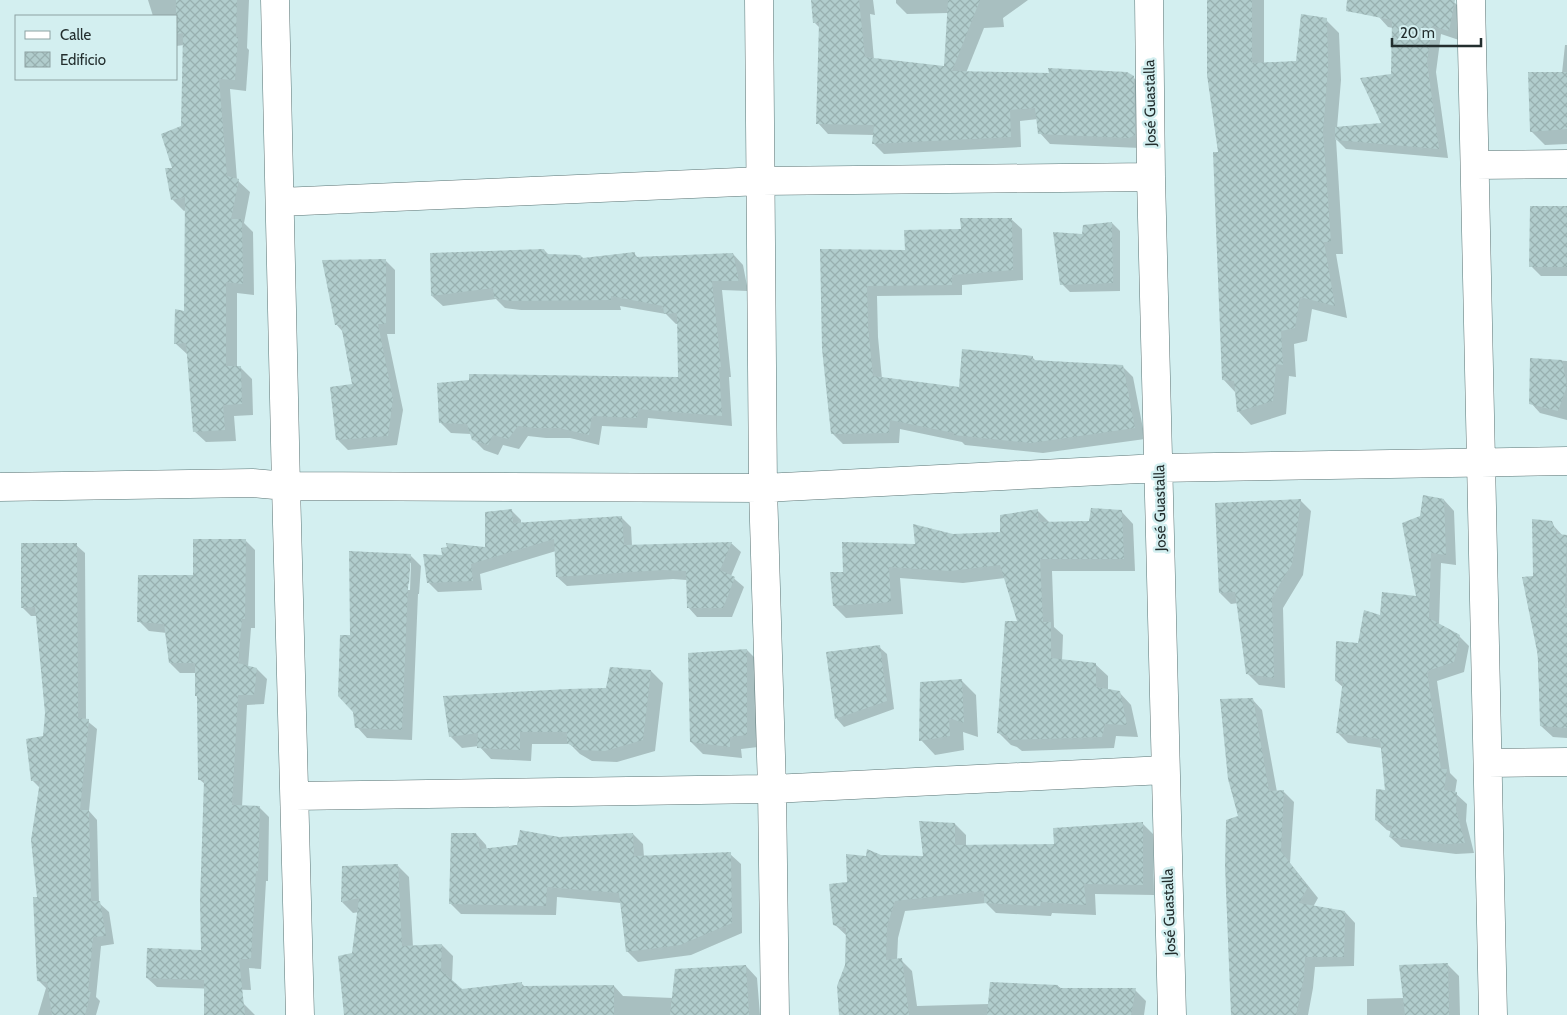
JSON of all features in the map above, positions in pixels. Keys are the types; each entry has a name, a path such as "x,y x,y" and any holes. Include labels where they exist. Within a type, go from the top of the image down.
{"street":[{"path":"275,0 300,1015"},
{"path":"759,0 764,488 772,789 775,1015"},
{"name":"José Guastalla","path":"1149,0 1151,177 1172,1015"},
{"path":"1471,0 1493,1015"},
{"path":"1475,165 1567,164"},
{"path":"280,202 762,181 1151,177"},
{"path":"0,487 252,483 286,486 764,488 1159,468 1567,461"},
{"path":"1488,763 1567,762"},
{"path":"294,796 772,789 1165,770"}],"building":[{"path":"176,0 237,0 236,37 238,37 235,80 219,79 227,176 239,179 231,219 242,219 243,284 226,282 226,366 241,366 242,404 223,405 225,430 193,432 186,343 174,344 175,309 184,311 185,197 171,200 165,168 172,168 161,134 181,126 183,33 178,34 178,15 176,15"},
{"path":"811,0 859,0 865,57 944,66 948,0 980,0 952,71 1049,73 1048,68 1127,72 1134,76 1135,135 1129,138 1038,134 1035,108 1010,110 1011,137 872,144 874,125 816,124 819,23 813,23"},
{"path":"1207,0 1252,0 1252,63 1296,61 1301,14 1327,18 1328,67 1323,132 1331,242 1324,242 1335,306 1300,297 1295,328 1281,331 1283,365 1276,364 1273,401 1237,412 1234,381 1222,380 1213,152 1218,152 1207,75"},
{"path":"1347,0 1455,0 1449,31 1432,26 1427,62 1439,149 1335,140 1335,127 1381,123 1360,78 1391,74 1392,20 1346,11"},
{"path":"1528,72 1567,72 1567,129 1530,132"},
{"path":"1530,206 1567,206 1567,267 1529,267"},
{"path":"960,218 1012,218 1013,270 952,275 952,285 867,286 868,326 873,376 959,387 962,349 1033,356 1033,360 1123,365 1135,428 1031,443 954,435 954,433 890,420 889,433 831,434 822,349 820,249 905,250 904,230 961,229"},
{"path":"1112,222 1113,283 1060,285 1053,232 1082,234 1083,225"},
{"path":"544,249 546,254 580,255 583,258 635,252 635,257 733,253 739,281 712,281 721,367 719,367 722,416 638,409 637,418 592,416 589,435 559,428 518,426 508,439 493,435 488,445 472,440 467,424 439,423 437,383 469,380 469,374 678,377 677,313 664,314 663,306 611,296 611,300 510,301 494,298 493,288 431,296 430,253"},
{"path":"386,259 386,324 378,324 393,399 388,436 336,440 330,387 352,384 341,325 335,325 322,260"},
{"path":"1530,358 1562,360 1567,386 1558,411 1529,404"},
{"path":"1423,495 1444,499 1446,555 1431,553 1429,618 1460,635 1454,662 1427,671 1441,769 1447,769 1444,790 1457,792 1456,810 1465,843 1445,844 1389,837 1392,826 1375,820 1376,789 1385,790 1380,739 1336,733 1343,680 1335,681 1336,641 1358,643 1364,610 1380,615 1382,592 1416,596 1402,523 1420,516"},
{"path":"1301,499 1292,564 1272,597 1274,678 1246,674 1235,592 1219,593 1215,503"},
{"path":"1091,508 1122,510 1124,559 1040,559 1043,622 1051,622 1051,658 1096,663 1096,687 1120,691 1127,725 1105,724 1102,737 1008,740 1008,736 997,733 1005,621 1017,621 1000,565 950,571 889,567 891,602 833,606 830,572 843,572 842,542 915,544 913,524 953,534 1000,532 1000,515 1038,509 1038,522 1089,521"},
{"path":"512,509 513,523 622,516 624,545 732,542 720,570 735,577 723,608 687,608 686,571 663,570 556,577 554,539 471,564 473,581 427,583 423,554 442,555 441,548 447,547 446,543 485,547 485,512"},
{"path":"1532,519 1552,521 1557,534 1567,535 1565,608 1567,608 1567,728 1540,726 1538,656 1522,577 1533,576"},
{"path":"193,539 246,539 245,619 242,619 238,663 257,668 254,695 238,695 232,805 260,806 258,871 256,871 251,959 239,959 245,1015 204,1015 204,980 146,978 147,948 201,950 200,902 204,780 198,780 195,663 169,663 164,624 137,622 138,575 193,575"},
{"path":"21,543 77,543 78,718 89,719 80,810 89,810 91,901 100,901 106,936 93,937 88,991 91,991 85,1015 52,1015 47,982 37,981 33,897 37,897 31,840 40,781 31,781 26,739 43,736 45,713 35,607 21,608"},
{"path":"349,551 411,554 402,730 355,728 353,712 338,696 340,635 350,635"},
{"path":"880,645 887,701 835,719 826,652"},
{"path":"747,649 747,735 730,737 730,747 690,742 688,653"},
{"path":"610,667 651,670 643,740 605,751 579,750 567,743 567,732 520,732 520,750 477,748 478,733 449,737 443,696 606,688"},
{"path":"962,679 964,723 949,718 950,736 919,741 920,682"},
{"path":"1253,698 1269,791 1284,790 1281,851 1308,887 1299,903 1345,911 1344,957 1305,957 1304,977 1296,1015 1231,1015 1225,866 1226,820 1238,816 1228,779 1220,699"},
{"path":"919,821 955,823 955,845 1054,844 1053,828 1143,822 1143,885 1084,884 1086,905 1041,902 1040,906 984,903 984,891 895,901 887,926 886,960 902,958 909,1015 839,1015 837,986 845,965 846,928 833,925 829,884 847,882 846,854 866,856 867,849 881,855 923,856"},
{"path":"520,830 559,837 633,833 634,856 731,852 732,923 680,945 626,952 619,893 547,887 546,906 449,904 451,833 476,833 480,849 517,845"},
{"path":"398,864 402,946 442,944 441,970 462,989 522,982 522,986 614,985 614,1015 344,1015 338,956 352,953 359,898 341,902 342,866"},
{"path":"1448,963 1449,1015 1405,1015 1399,965"},
{"path":"746,965 749,1015 670,1015 675,969"},
{"path":"990,982 1058,985 1058,988 1136,988 1131,1015 987,1015"}]}
